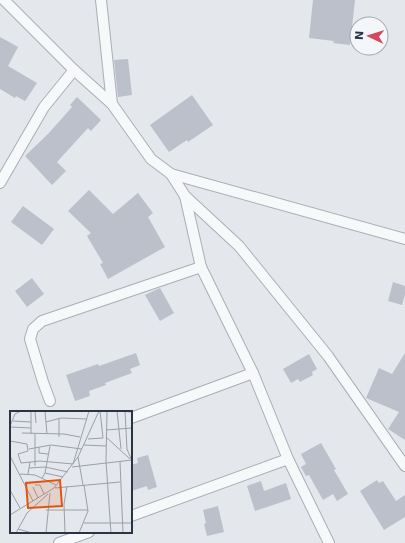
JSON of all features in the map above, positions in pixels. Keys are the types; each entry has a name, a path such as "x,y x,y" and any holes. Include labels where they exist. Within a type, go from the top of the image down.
{"street":[{"path":"4,0 74,70 112,104 151,159 171,174 186,196 244,252 328,356 405,466"},
{"path":"101,0 112,104"},
{"path":"0,183 44,107 74,70"},
{"path":"171,174 405,238"},
{"path":"186,196 201,267 253,373 288,459 329,543"},
{"path":"50,401 30,339 33,329 42,321 201,267"},
{"path":"132,418 253,373"},
{"path":"132,516 288,459"},
{"path":"59,543 86,533"}],"building":[{"path":"313,0 355,0 353,16 349,16 349,45 333,43 334,41 309,38"},
{"path":"0,37 18,47 8,66 37,83 25,101 16,96 15,98 0,89"},
{"path":"128,59 132,95 118,97 114,60"},
{"path":"192,95 213,125 188,142 187,140 169,152 150,125"},
{"path":"77,97 101,120 91,131 88,128 57,162 66,171 52,185 25,156 48,134 72,107 70,105"},
{"path":"89,190 113,214 138,193 153,213 148,217 165,247 108,279 100,264 103,263 87,236 91,233 68,211"},
{"path":"23,206 54,229 42,245 11,222"},
{"path":"32,278 44,294 27,307 15,291"},
{"path":"393,282 405,286 405,295 402,305 388,301"},
{"path":"160,288 174,313 160,321 145,295"},
{"path":"136,353 140,365 130,369 132,373 105,383 106,385 89,391 90,396 75,401 66,375 98,364 99,366"},
{"path":"405,353 405,440 388,429 399,412 366,398 379,368 392,374"},
{"path":"309,354 317,369 312,372 313,375 300,382 298,379 291,383 283,369"},
{"path":"321,443 348,494 337,501 333,494 323,500 309,475 306,476 301,467 306,464 301,454"},
{"path":"148,455 157,487 148,490 147,486 132,491 132,465 138,463 137,458"},
{"path":"377,480 379,483 383,481 396,501 405,495 405,517 384,530 360,491"},
{"path":"261,481 264,491 286,483 291,499 255,511 247,486"},
{"path":"218,506 224,532 207,536 203,510"}]}
